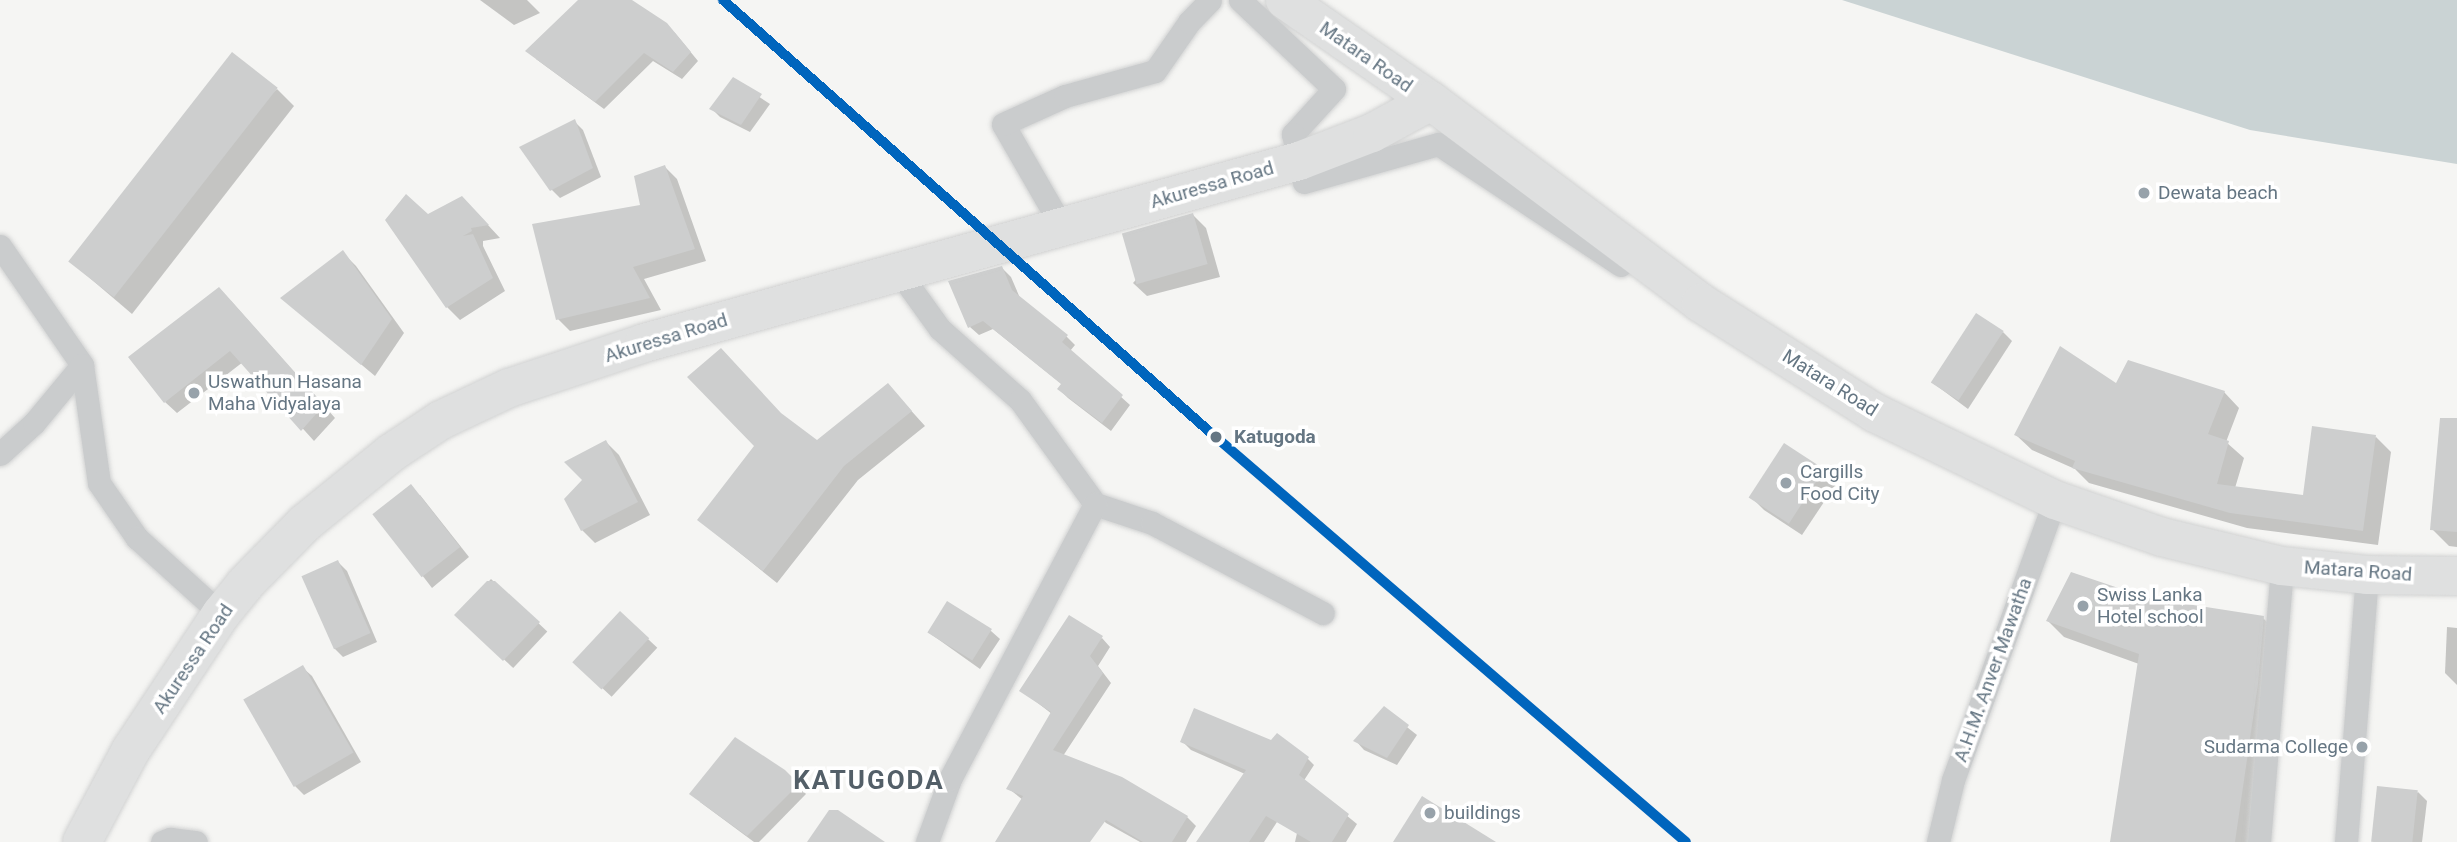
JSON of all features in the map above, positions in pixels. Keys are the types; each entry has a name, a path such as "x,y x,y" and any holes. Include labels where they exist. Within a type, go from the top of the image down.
{"highway":[{"name":"Matara Road","path":"1285,0 1431,101 1701,303 1875,412 2055,500 2162,537 2282,566 2367,575 2457,576"},
{"name":"Akuressa Road","path":"82,842 131,750 221,614 245,584 305,523 391,453 441,419 474,403 644,343 1299,161 1372,133 1431,101"}],"street":[{"path":"1061,225 1003,124 1065,96 1155,71 1189,22 1210,0"},
{"path":"1240,0 1334,89 1293,134 1304,182 1438,144 1687,309 1701,303"},
{"path":"0,246 82,365 99,483 137,538 221,614"},
{"path":"900,272 940,329 1020,400 1096,504 1152,523 1323,613"},
{"path":"0,454 34,423 82,365"},
{"name":"A.H.M. Anver Mawatha","path":"1938,842 1953,780 2055,500"},
{"path":"927,842 950,779 1096,504"},
{"path":"2259,842 2282,566"},
{"path":"2346,842 2367,575"},
{"path":"162,842 170,839 196,842"}],"shaded area":[{"path":"1842,0 2457,0 2457,164 2250,130"}],"building":[{"path":"578,0 632,0 667,23 691,52 673,72 644,53 595,102 525,51"},
{"path":"232,52 278,88 114,297 68,262"},
{"path":"733,77 762,94 741,125 709,109"},
{"path":"575,119 593,168 550,191 519,147"},
{"path":"665,165 695,249 633,267 650,298 556,320 532,224 640,205 634,176"},
{"path":"406,194 428,214 462,196 489,225 471,228 472,231 463,236 473,234 493,278 446,308 385,220"},
{"path":"1193,213 1208,264 1136,284 1122,233"},
{"path":"343,250 392,319 361,365 280,298"},
{"path":"1002,266 1012,290 1068,335 1062,342 1123,395 1102,423 1057,389 1061,384 983,321 968,328 948,281"},
{"path":"219,287 324,405 301,431 230,351 164,403 128,357"},
{"path":"1976,313 2004,331 1958,401 1931,383"},
{"path":"2060,346 2116,383 2128,360 2225,391 2208,434 2229,441 2217,484 2303,495 2312,426 2376,435 2363,531 2230,513 2072,468 2075,461 2014,435"},
{"path":"721,348 781,413 817,440 888,383 912,411 844,466 763,571 697,520 754,446 687,377"},
{"path":"2440,418 2457,418 2457,532 2430,530"},
{"path":"606,440 638,502 581,531 564,499 582,480 564,462"},
{"name":"Cargills Food City","path":"1784,443 1824,469 1789,524 1749,498"},
{"path":"411,484 460,547 422,577 372,514"},
{"path":"338,560 371,633 334,649 301,576"},
{"path":"2071,572 2148,598 2264,616 2258,684 2235,842 2110,842 2139,654 2046,621"},
{"path":"487,581 495,581 540,622 503,661 454,615"},
{"path":"947,601 992,629 972,660 927,632"},
{"path":"620,611 649,638 602,689 572,662"},
{"path":"1069,615 1103,636 1090,656 1103,673 1053,750 1122,777 1188,816 1172,842 1143,842 1106,820 1090,842 995,842 1023,796 1006,789 1051,712 1019,691"},
{"path":"303,665 354,752 294,787 243,700"},
{"path":"1384,706 1409,725 1387,758 1353,741"},
{"path":"1194,708 1271,740 1277,733 1309,757 1299,775 1349,814 1332,842 1311,842 1266,816 1249,842 1196,842 1246,770 1180,742"},
{"path":"735,737 785,770 799,784 747,836 689,794"},
{"path":"2377,786 2418,790 2412,842 2371,842"},
{"name":"buildings","path":"1422,796 1496,842 1393,842"},
{"path":"829,810 838,810 885,842 807,842"}],"transit line":[{"path":"723,0 1210,432 1686,842"}],"place":[{"name":"Dewata beach","path":"2144,193"},
{"name":"Uswathun Hasana Maha Vidyalaya","path":"194,393"},
{"name":"Katugoda","path":"1216,437"},
{"name":"Cargills Food City","path":"1786,483"},
{"name":"Swiss Lanka Hotel school","path":"2083,606"},
{"name":"Sudarma College","path":"2362,747"},
{"name":"buildings","path":"1430,813"}],"district":[{"name":"KATUGODA","path":"869,781"}]}
